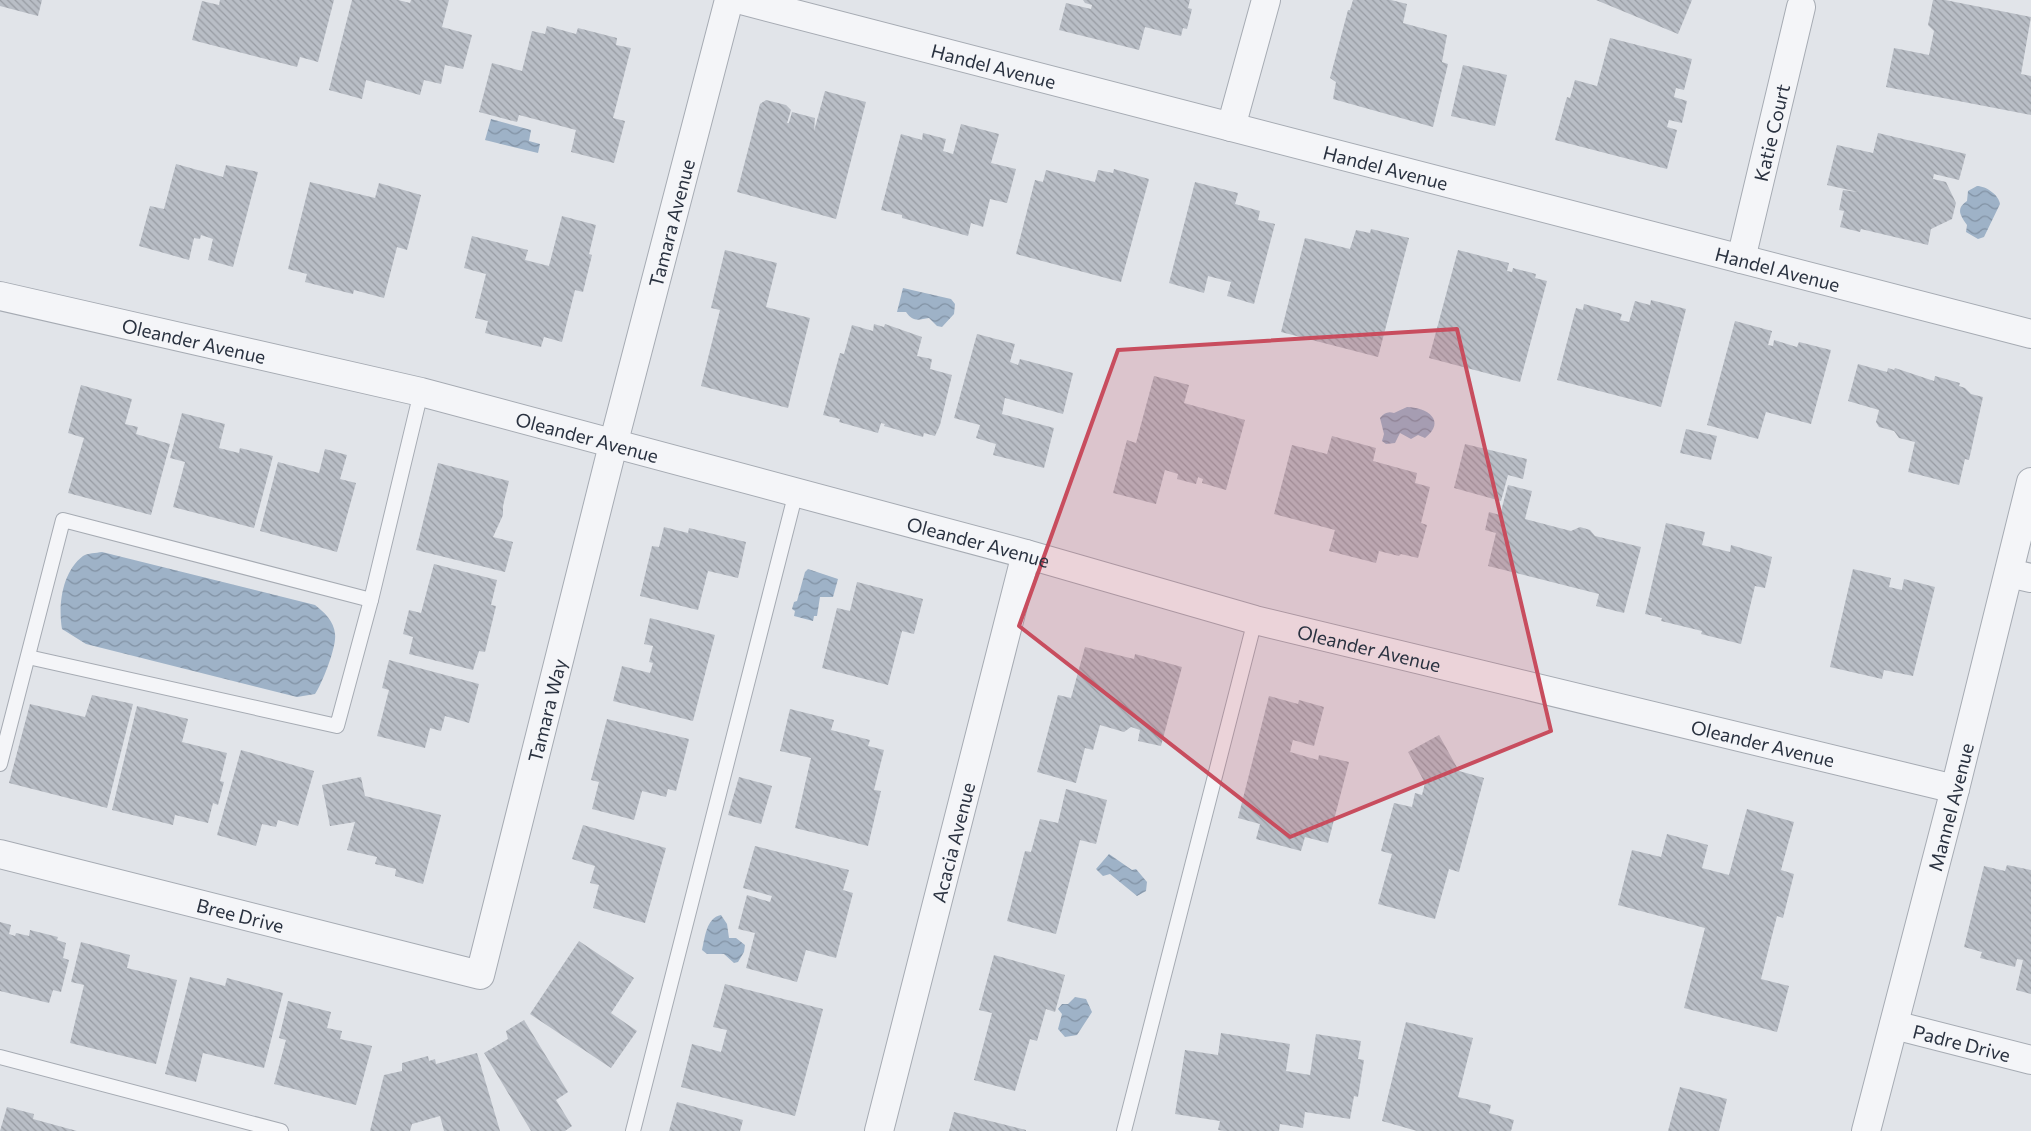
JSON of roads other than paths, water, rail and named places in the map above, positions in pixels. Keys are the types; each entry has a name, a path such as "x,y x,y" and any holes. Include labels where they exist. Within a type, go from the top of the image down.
{"street":[{"name":"Tamara Avenue","path":"613,445 729,0"},
{"name":"Handel Avenue","path":"741,0 2031,334"},
{"path":"1231,127 1266,0"},
{"name":"Katie Court","path":"1741,259 1801,7"},
{"name":"Oleander Avenue","path":"0,296 421,392 613,445 1026,554 1256,620 1955,789"},
{"name":"Tamara Way","path":"480,975 613,445"},
{"name":"Mannel Avenue","path":"1866,1131 1955,789 2020,575 2031,482"},
{"name":"Acacia Avenue","path":"879,1131 1026,554"},
{"name":"Bree Drive","path":"0,854 480,975"},
{"name":"Padre Drive","path":"1894,1025 2031,1060"}],"lane":[{"path":"28,657 337,726 371,600 421,392"},
{"path":"633,1131 796,492"},
{"path":"0,764 63,520 371,600"},
{"path":"1124,1131 1256,620"},
{"path":"0,1057 281,1131"}],"water":[{"path":"491,119 531,130 529,141 540,144 538,153 485,140"},
{"path":"1977,186 1992,192 2000,204 1984,237 1978,239 1966,232 1967,225 1960,213 1961,207 1967,201 1968,191"},
{"path":"903,288 951,299 955,304 954,314 942,327 937,326 929,318 916,320 906,312 897,312"},
{"path":"1407,407 1421,409 1432,416 1434,426 1431,432 1425,438 1418,435 1411,439 1400,433 1395,443 1386,444 1382,441 1384,434 1380,418 1386,413 1394,413"},
{"path":"102,552 315,605 331,621 335,640 328,665 315,694 297,697 86,644 62,629 61,600 70,571 83,556"},
{"path":"808,569 838,579 833,597 820,597 817,616 814,616 813,621 794,616 795,611 792,609 794,602 797,601 805,572"},
{"path":"1109,854 1132,870 1136,869 1147,882 1146,891 1137,896 1110,874 1103,876 1096,869"},
{"path":"721,915 727,924 729,938 736,938 745,945 744,952 738,962 734,963 724,954 707,954 702,950 709,924"},
{"path":"1075,997 1086,999 1092,1012 1077,1035 1065,1037 1058,1029 1062,1014 1058,1009 1062,1004 1068,1004"}]}
